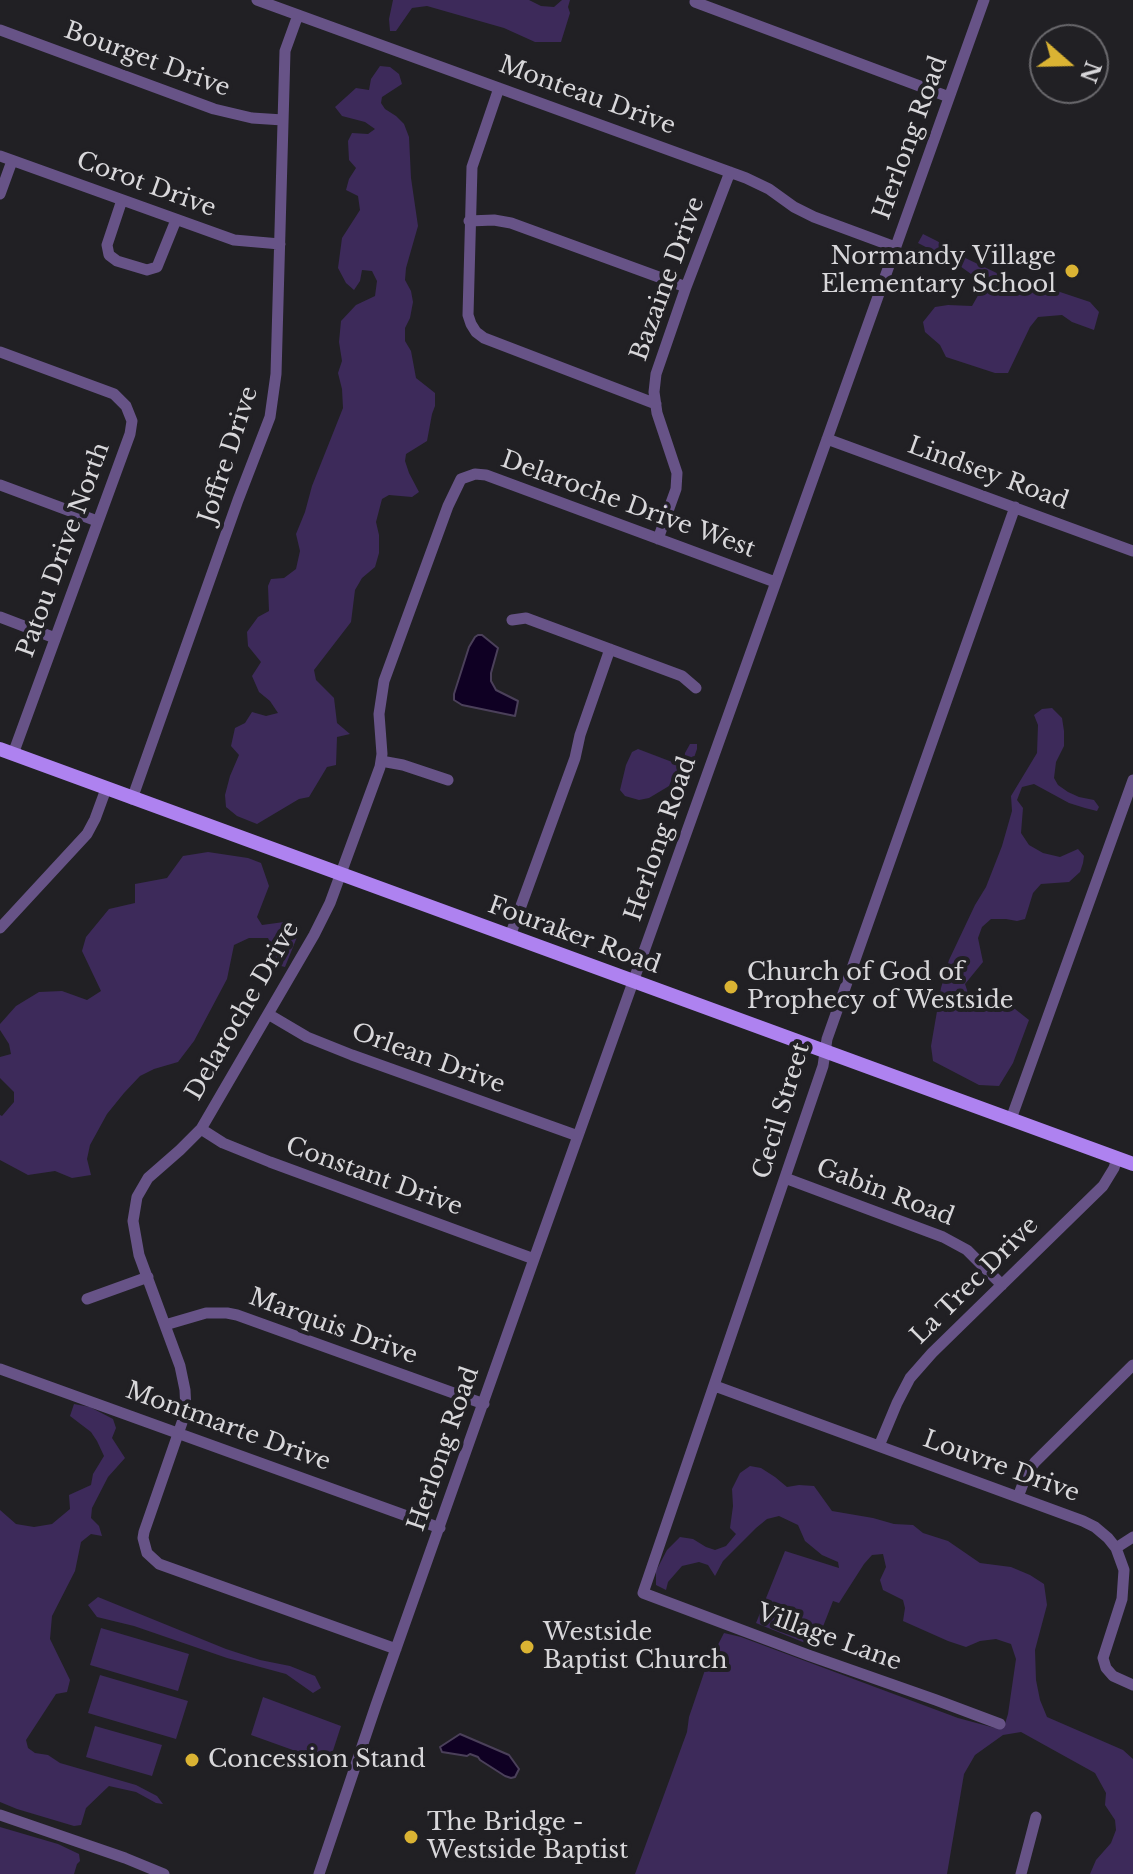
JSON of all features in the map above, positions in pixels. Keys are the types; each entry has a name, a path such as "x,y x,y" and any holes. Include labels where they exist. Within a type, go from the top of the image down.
{"main road":[{"name":"Fouraker Road","path":"7,751 1133,1164"}],"street":[{"name":"Monteau Drive","path":"257,0 730,172 769,189 814,217 895,247"},
{"name":"Herlong Road","path":"319,1874 534,1259 984,0"},
{"path":"695,2 949,97"},
{"name":"Joffre Drive","path":"132,799 270,417 276,374 285,51 298,15"},
{"name":"Bourget Drive","path":"0,30 214,109 252,118 283,120"},
{"path":"499,88 472,167 468,315 471,324 484,338 656,404"},
{"path":"0,194 6,158"},
{"name":"Corot Drive","path":"6,158 234,240 280,244"},
{"name":"Bazaine Drive","path":"658,539 676,489 677,473 656,404 658,365 730,172"},
{"path":"122,200 107,245 109,255 117,261 147,270 157,267 176,220"},
{"path":"469,221 511,223 686,287"},
{"name":"Patou Drive North","path":"0,352 114,394 131,416 130,434 55,638 7,751"},
{"name":"Lindsey Road","path":"827,439 1133,551"},
{"name":"Delaroche Drive West","path":"465,476 486,475 775,582"},
{"name":"Delaroche Drive","path":"396,1649 170,1569 154,1561 147,1553 144,1532 186,1411 180,1366 139,1255 133,1221 142,1187 153,1172 201,1129 330,903 380,767 379,714 384,681 448,506 465,476"},
{"path":"0,485 97,521"},
{"name":"Cecil Street","path":"643,1593 823,1066 832,1024 1015,507"},
{"path":"0,617 55,638"},
{"path":"512,620 526,618 610,649 682,676 696,688"},
{"path":"510,936 575,758 610,649"},
{"path":"381,761 448,780"},
{"path":"1011,1119 1133,780"},
{"path":"0,928 87,834 106,789"},
{"name":"Orlean Drive","path":"268,1014 329,1046 578,1136"},
{"name":"Constant Drive","path":"201,1129 223,1143 270,1162 534,1259"},
{"name":"La Trec Drive","path":"879,1446 910,1378 1103,1186 1117,1158"},
{"name":"Gabin Road","path":"785,1178 943,1237 967,1250 1002,1285"},
{"path":"87,1299 148,1277"},
{"name":"Marquis Drive","path":"165,1325 206,1313 237,1315 484,1404"},
{"path":"1018,1497 1035,1462 1133,1365"},
{"name":"Montmarte Drive","path":"0,1369 440,1528"},
{"name":"Louvre Drive","path":"715,1386 1095,1527 1116,1548"},
{"path":"1133,1537 1116,1548 1124,1570 1123,1591 1103,1658 1113,1676 1133,1685"},
{"name":"Village Lane","path":"643,1593 1000,1724"},
{"path":"0,1815 164,1874"},
{"path":"1021,1874 1036,1817"}],"shaded area":[{"path":"393,0 529,0 541,6 554,7 562,0 570,0 570,13 561,42 535,42 504,28 427,6 412,8 396,31 390,31"},
{"path":"380,66 390,67 399,74 402,84 382,97 381,103 404,124 409,137 418,226 406,268 405,280 413,302 405,328 405,341 411,351 416,378 435,393 435,406 427,441 406,454 409,473 419,492 412,497 389,495 382,499 376,522 379,553 375,567 362,578 355,590 351,622 314,670 316,680 334,698 337,723 350,734 337,737 336,765 327,767 309,797 299,799 257,824 237,816 226,807 225,795 239,755 231,746 235,728 245,723 252,712 266,716 278,713 259,692 252,676 261,662 248,646 247,632 258,617 269,611 268,586 271,579 284,578 296,569 300,551 296,534 343,408 338,373 342,361 339,342 341,321 356,305 375,296 377,281 372,271 362,270 354,290 338,268 342,238 360,210 358,196 346,190 356,168 349,160 348,141 352,133 368,134 375,129 365,122 342,116 335,107 356,88 369,90 371,79"},
{"path":"923,234 1026,287 1039,285 1090,302 1099,312 1094,330 1062,315 1038,317 1008,373 995,373 946,357 940,345 925,332 923,322 935,307 972,306 980,292 971,274 918,243"},
{"path":"478,635 498,648 491,681 496,690 518,701 515,716 462,705 454,700 469,647"},
{"path":"1052,708 1062,718 1064,731 1064,746 1056,762 1054,778 1068,792 1094,800 1099,807 1097,811 1069,803 1034,784 1022,787 1017,800 1023,808 1021,833 1029,845 1043,853 1060,857 1078,849 1084,856 1083,863 1080,872 1069,882 1041,884 1033,893 1025,919 991,919 982,927 978,938 983,962 965,984 968,993 1010,1005 1029,1020 1013,1063 999,1086 979,1085 933,1061 931,1046 941,988 949,960 986,887 1002,846 1012,811 1011,796 1037,753 1038,725 1034,715 1042,709"},
{"path":"690,744 697,744 697,749 689,772 673,776 669,786 649,798 639,800 625,796 620,790 632,752 638,749 680,765"},
{"path":"208,852 261,863 269,886 257,917 262,925 284,922 299,932 285,967 277,965 268,938 249,938 234,945 227,979 194,1041 178,1062 140,1076 107,1114 90,1145 87,1159 91,1175 72,1178 55,1171 28,1175 0,1160 0,1115 14,1102 14,1092 0,1078 0,1057 11,1054 0,1024 16,1006 39,992 62,991 87,1000 101,991 82,951 86,937 109,909 135,903 135,884 167,878 183,856"},
{"path":"74,1404 90,1407 113,1419 116,1428 112,1438 125,1458 108,1477 92,1508 91,1518 99,1526 102,1536 91,1534 81,1542 75,1571 52,1616 50,1639 70,1680 67,1692 56,1694 26,1740 28,1748 35,1753 136,1785 157,1796 163,1804 136,1792 109,1786 86,1808 81,1825 74,1826 0,1802 0,1510 16,1524 34,1527 52,1524 70,1509 69,1495 91,1485 93,1474 104,1456 91,1432 70,1416"},
{"path":"750,1466 761,1468 787,1487 814,1486 832,1511 913,1525 923,1533 948,1541 980,1563 1011,1567 1044,1584 1047,1605 1035,1650 1040,1700 1047,1717 1123,1750 1133,1759 1133,1874 1090,1874 1116,1830 1115,1820 1105,1805 1106,1793 1095,1773 1021,1732 1003,1735 975,1755 964,1774 947,1874 635,1874 687,1732 705,1670 724,1633 958,1718 995,1728 1004,1727 1008,1714 1016,1659 1011,1644 996,1639 966,1647 903,1621 903,1600 883,1590 880,1580 886,1567 883,1554 872,1555 839,1603 833,1601 815,1647 756,1623 785,1551 839,1568 838,1562 822,1555 805,1541 798,1525 779,1516 767,1519 756,1528 723,1561 715,1576 708,1565 699,1562 682,1566 668,1582 666,1590 656,1585 656,1571 667,1550 680,1537 693,1539 715,1550 726,1546 736,1534 730,1528 732,1489 740,1473"},
{"path":"98,1597 226,1649 315,1676 321,1688 313,1693 286,1674 97,1617 88,1605"},
{"path":"101,1628 189,1654 178,1691 90,1665"},
{"path":"100,1675 188,1701 176,1739 88,1713"},
{"path":"263,1697 341,1726 329,1763 251,1735"},
{"path":"95,1726 162,1745 152,1776 86,1757"},
{"path":"460,1734 509,1755 519,1769 515,1777 505,1776 470,1754 442,1752 440,1747"},
{"path":"0,1827 58,1844 79,1854 80,1861 74,1874 0,1874"}],"place":[{"name":"Normandy Village Elementary School","path":"1072,271"},
{"name":"Church of God of Prophecy of Westside","path":"731,987"},
{"name":"Westside Baptist Church","path":"527,1647"},
{"name":"Concession Stand","path":"192,1760"},
{"name":"The Bridge - Westside Baptist","path":"411,1837"}]}
